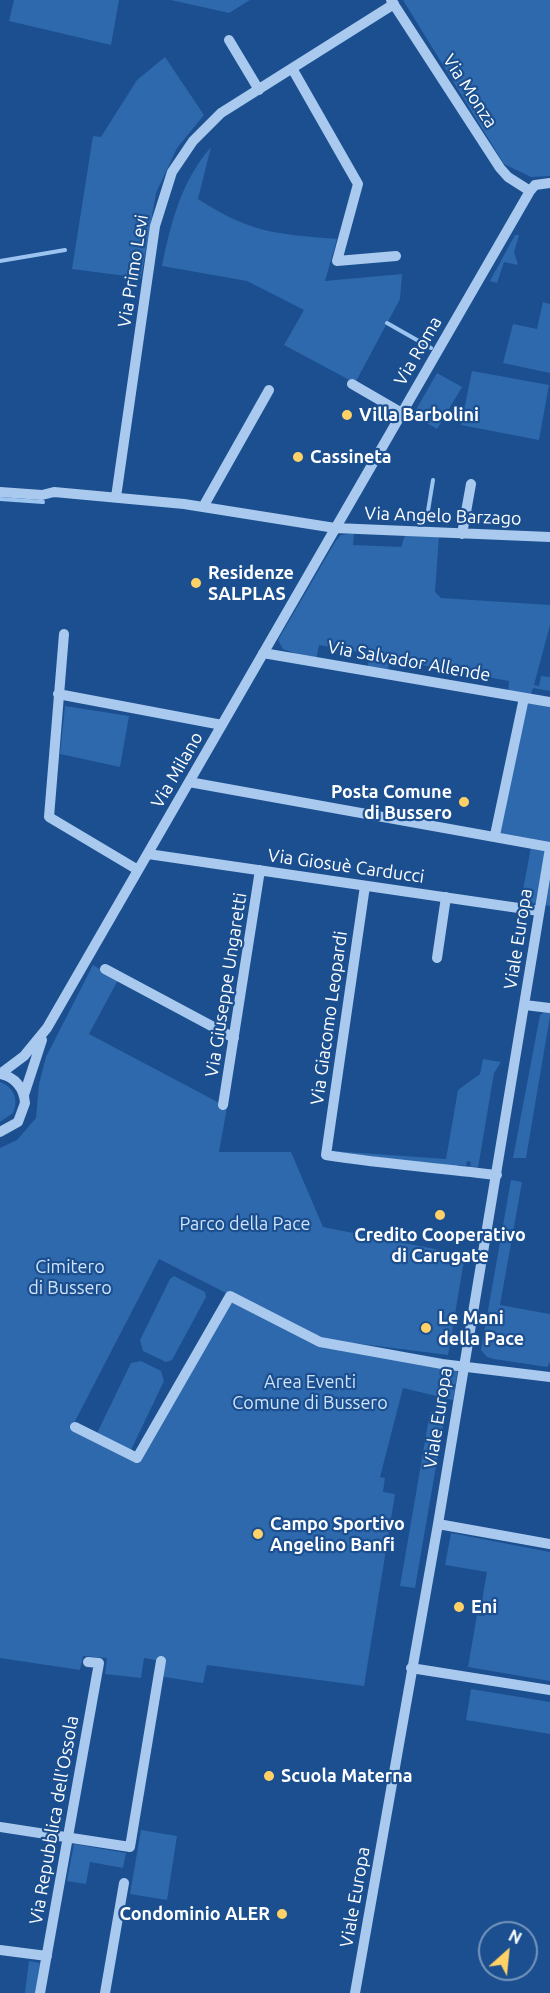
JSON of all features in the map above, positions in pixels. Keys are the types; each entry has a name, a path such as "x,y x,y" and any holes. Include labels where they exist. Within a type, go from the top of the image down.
{"street":[{"name":"Via Primo Levi","path":"116,498 155,226 165,190 181,156 203,129 221,113 293,70 393,2"},
{"name":"Via Monza","path":"393,2 500,168 508,177 530,190"},
{"path":"229,40 259,90"},
{"path":"293,70 358,184 337,261 396,256"},
{"path":"530,190 535,185 550,183"},
{"name":"Via Roma","path":"335,528 530,190"},
{"path":"352,384 402,413"},
{"path":"204,507 269,390"},
{"path":"462,534 471,484"},
{"name":"Via Angelo Barzago","path":"0,492 42,495 54,492 204,507 335,528 550,537"},
{"name":"Via Milano","path":"24,1095 15,1081 0,1074 24,1056 46,1028 335,528"},
{"path":"64,634 49,817 138,870"},
{"name":"Via Salvador Allende","path":"263,652 550,702"},
{"path":"58,694 222,725"},
{"path":"495,835 524,698"},
{"path":"189,782 495,835 550,847"},
{"name":"Viale Europa","path":"355,1993 438,1524 550,847"},
{"name":"Via Giosuè Carducci","path":"148,854 539,911"},
{"name":"Via Giuseppe Ungaretti","path":"223,1105 260,870"},
{"name":"Via Giacomo Leopardi","path":"365,886 326,1155 408,1167 426,1166 497,1174"},
{"path":"437,958 446,897"},
{"path":"105,969 234,1038"},
{"path":"525,1005 550,1008"},
{"name":"Via Milano","path":"0,1132 10,1128 20,1119 25,1107 24,1095 46,1028"},
{"path":"75,1427 137,1458 230,1296 320,1342 442,1364 550,1377"},
{"path":"438,1524 550,1544"},
{"path":"0,1827 130,1847 161,1661"},
{"name":"Via Repubblica dell'Ossola","path":"40,1993 99,1663 88,1662"},
{"path":"411,1668 550,1690"},
{"path":"105,1993 124,1883"},
{"path":"0,1950 47,1956"}],"green space":[{"path":"14,0 119,0 111,45 9,21"},
{"path":"171,0 250,0 229,13"},
{"path":"403,0 550,0 550,176 531,177 504,164"},
{"path":"165,57 204,115 177,148 156,193 141,278 72,269 93,136 101,137 137,80"},
{"path":"211,147 198,199 233,219 264,230 337,239 325,281 402,274 400,299 355,383 284,345 304,310 247,281 162,266 169,234 185,188"},
{"path":"515,235 519,235 514,252 518,265 504,262 497,283 490,281"},
{"path":"543,302 550,304 550,373 503,363 513,324 537,329"},
{"path":"472,371 549,385 539,440 461,425"},
{"path":"437,373 462,387 437,429 413,415"},
{"path":"354,533 353,545 401,547 405,535 439,536 435,592 441,598 550,605 550,625 534,685 539,686 541,676 550,677 550,691 533,688 530,698 508,695 509,681 390,659 387,674 367,670 370,654 319,645 316,661 283,649 278,640 335,542 341,535"},
{"path":"525,699 550,704 550,906 521,901 532,842 496,835"},
{"path":"65,706 129,716 120,767 60,754"},
{"path":"93,965 118,980 89,1034 227,1107 219,1152 291,1152 323,1227 465,1255 448,1355 354,1343 459,1363 453,1400 403,1388 380,1477 385,1478 383,1492 395,1494 364,1686 207,1665 203,1683 158,1676 161,1661 144,1658 141,1678 105,1674 107,1658 83,1656 80,1670 0,1658 0,1148 17,1140 36,1118 39,1084 46,1057","holes":["159,1259 228,1294 136,1457 72,1427"]},
{"path":"544,1012 550,1013 550,1016 526,1158 513,1158 540,1015"},
{"path":"483,1059 501,1062 494,1073 478,1168 470,1166 471,1162 467,1161 466,1166 458,1165 457,1168 332,1151 446,1159 458,1090 480,1074"},
{"path":"0,1082 9,1087 14,1094 15,1108 13,1113 0,1122"},
{"path":"511,1180 522,1182 500,1305 550,1314 550,1362 547,1367 494,1359 487,1357 481,1350"},
{"path":"174,1276 205,1292 206,1297 172,1360 166,1362 143,1351 140,1340 170,1279"},
{"path":"141,1361 161,1371 164,1381 131,1450 97,1433 131,1363"},
{"path":"430,1412 445,1414 415,1588 400,1586"},
{"path":"451,1533 550,1552 550,1681 468,1667 477,1615 484,1616 485,1607 481,1606 487,1572 445,1565"},
{"path":"471,1689 550,1702 550,1734 466,1720"},
{"path":"141,1830 177,1836 167,1900 130,1894"},
{"path":"74,1844 126,1853 123,1868 90,1862 86,1884 67,1881"},
{"path":"29,1961 40,1963 35,1993 25,1993"}],"waterway":[{"path":"0,261 65,250"},
{"path":"387,323 431,348"},
{"path":"427,517 433,480"},
{"path":"0,499 43,502"}],"place":[{"name":"Villa Barbolini","path":"347,415"},
{"name":"Cassineta","path":"298,457"},
{"name":"Residenze SALPLAS","path":"196,583"},
{"name":"Posta Comune di Bussero","path":"464,802"},
{"name":"Credito Cooperativo di Carugate","path":"440,1215"},
{"name":"Le Mani della Pace","path":"426,1328"},
{"name":"Campo Sportivo Angelino Banfi","path":"258,1534"},
{"name":"Eni","path":"459,1607"},
{"name":"Scuola Materna","path":"269,1776"},
{"name":"Condominio ALER","path":"282,1914"}],"park label":[{"name":"Parco della Pace","path":"245,1224"},
{"name":"Cimitero di Bussero","path":"70,1277"},
{"name":"Area Eventi Comune di Bussero","path":"310,1392"}]}
